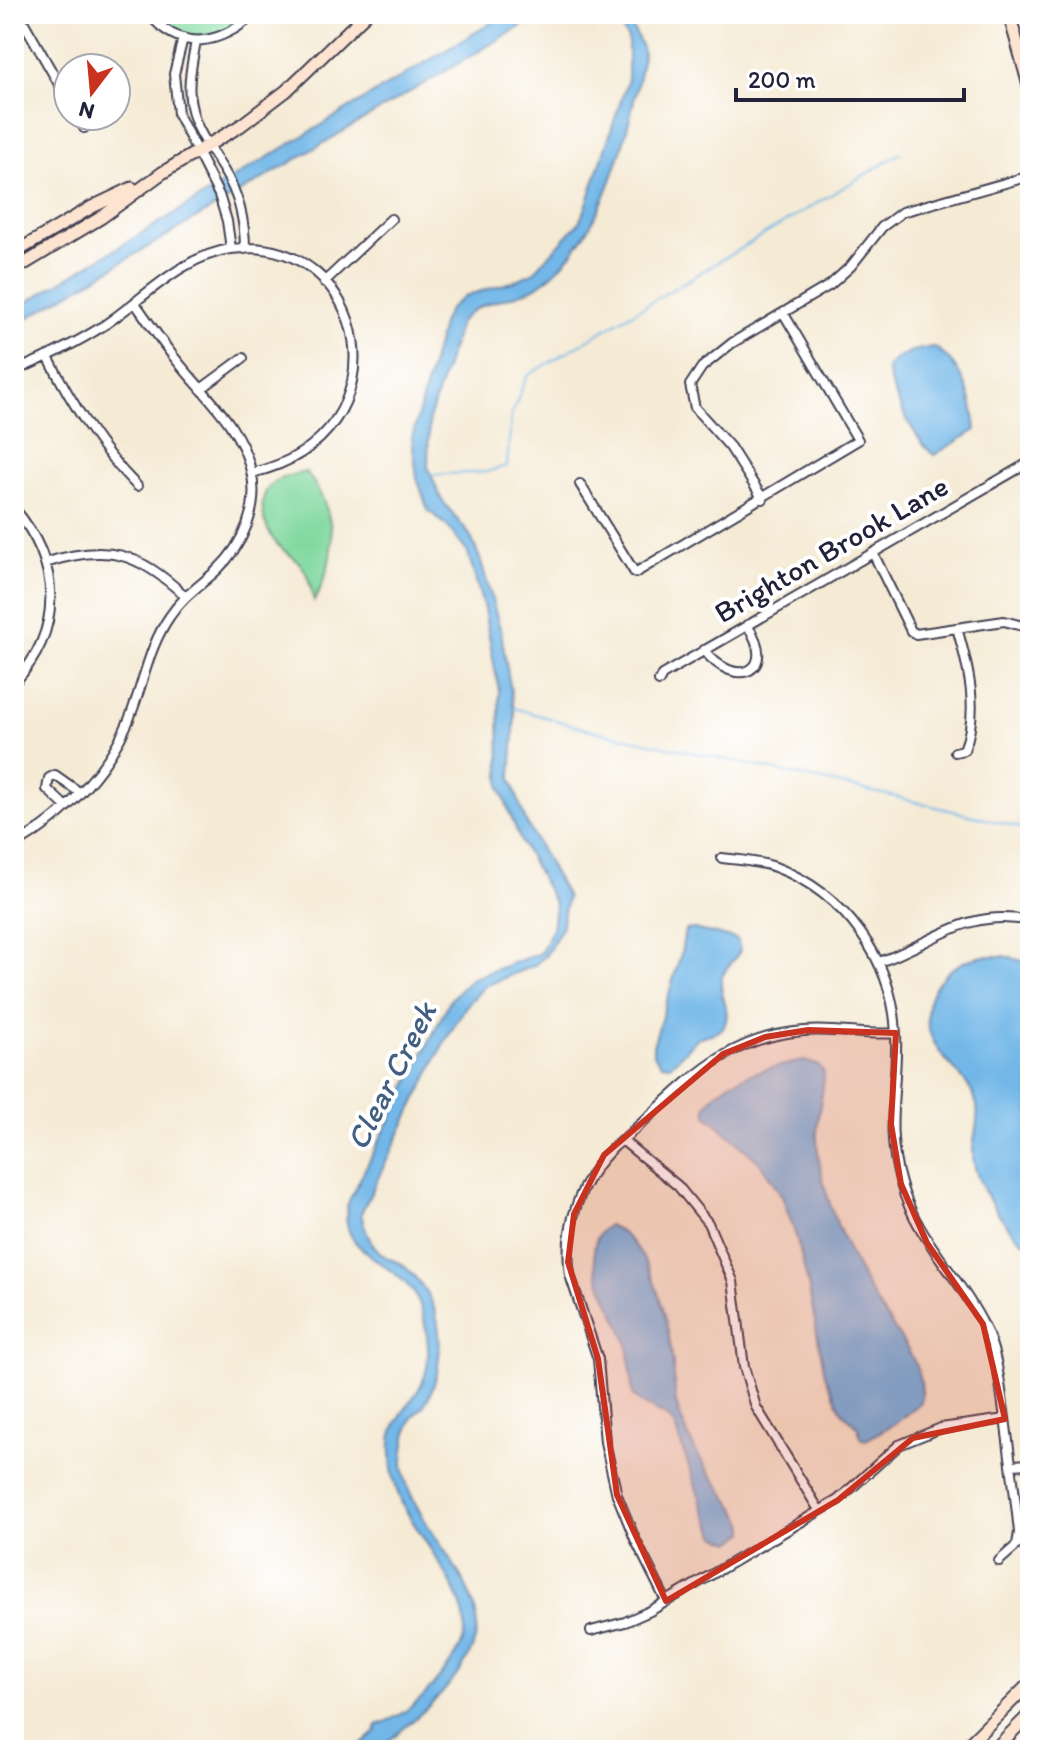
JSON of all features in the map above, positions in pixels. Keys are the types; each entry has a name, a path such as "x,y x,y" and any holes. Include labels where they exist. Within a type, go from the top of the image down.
{"main road":[{"path":"14,253 92,207 162,173 240,126 286,91 366,14"},
{"path":"1009,14 1030,89"},
{"path":"14,270 102,217 162,173"},
{"path":"963,1750 1030,1683"},
{"path":"994,1750 1030,1714"}],"street":[{"path":"149,14 167,30 189,39 225,36 255,14"},
{"path":"20,15 52,72"},
{"path":"189,39 190,96 197,127 237,199 243,218 245,249"},
{"path":"189,39 174,74 175,98 186,133 219,195 226,215 231,249"},
{"path":"763,499 730,447 695,408 690,385 702,367 732,343 830,285 851,266 882,227 902,212 1030,176"},
{"path":"324,282 391,219"},
{"path":"14,371 48,357 104,325 189,264 217,252 261,249 288,257 307,267 324,282 340,303 353,337 355,369 348,397 335,421 316,443 287,462 252,473"},
{"path":"14,845 66,807 102,766 125,728 158,635 185,596 219,568 240,542 254,500 252,473 242,443 135,303"},
{"path":"580,484 635,573 858,440 784,314"},
{"path":"48,357 72,404 89,429 113,462 137,486"},
{"path":"201,389 243,358"},
{"name":"Brighton Brook Lane","path":"659,681 662,675 704,650 1030,462"},
{"path":"14,508 39,548 52,596 40,648 14,683"},
{"path":"45,563 79,552 111,553 151,567 185,596"},
{"path":"873,553 911,631 916,634 1004,621 1030,628"},
{"path":"704,650 726,670 742,674 751,670 757,663 759,653 747,625"},
{"path":"955,752 964,750 968,740 971,709 967,665 957,628"},
{"path":"66,807 47,789 49,778 55,775 61,777 79,792"},
{"path":"722,858 774,867 812,886 847,916 879,962 891,996 896,1033 891,1124 901,1184 920,1231 968,1296 994,1351 1012,1465 1019,1538 1013,1551 999,1561"},
{"path":"879,962 938,933 977,919 1015,918 1030,921"},
{"path":"666,1601 617,1495 605,1442 598,1359 578,1304 568,1262 571,1230 583,1189 604,1155 699,1071 738,1046 778,1034 808,1030 896,1033"},
{"path":"622,1140 678,1186 708,1223 733,1281 744,1367 756,1407 819,1510"},
{"path":"591,1631 636,1618 819,1510 850,1491 884,1457 913,1438 941,1428 1005,1419"},
{"path":"1012,1465 1030,1464"}],"highlighted area":[{"path":"808,1030 896,1033 891,1124 901,1184 927,1243 983,1324 1005,1419 913,1438 838,1500 666,1601 617,1495 598,1359 568,1262 574,1214 604,1155 723,1054 765,1037"}],"green space":[{"path":"151,14 249,14 225,36 189,40 161,26"},
{"path":"306,472 324,503 331,535 328,567 314,601 304,569 272,538 263,512 269,487 283,478"}],"water":[{"path":"506,14 542,14 14,326 14,310"},
{"path":"613,14 626,14 642,47 643,56 622,149 599,210 583,238 542,283 488,303 460,322 429,420 428,467 441,499 470,535 481,561 501,632 515,716 511,778 526,822 567,897 561,929 546,955 535,965 485,986 466,1006 443,1045 361,1213 374,1246 414,1276 435,1311 440,1346 437,1372 430,1395 408,1428 403,1469 415,1504 465,1585 474,1606 477,1628 472,1648 461,1669 429,1706 378,1750 354,1750 375,1732 377,1725 403,1712 433,1686 460,1648 465,1621 453,1586 401,1501 393,1472 393,1433 422,1383 427,1364 428,1344 423,1314 412,1290 351,1236 346,1221 348,1203 450,1000 470,979 540,953 552,930 555,904 521,842 500,787 499,691 484,609 468,553 448,527 428,510 417,478 412,438 443,321 450,308 465,296 533,273 578,224 585,210 628,79 628,39"},
{"path":"935,347 953,364 965,384 976,430 934,455 919,439 905,415 887,368 902,355"},
{"path":"694,929 737,939 740,951 722,979 726,1020 721,1029 697,1039 670,1065 661,1064 653,1054 653,1046 681,954 685,930"},
{"path":"985,956 1004,956 1030,963 1030,1247 1002,1219 979,1180 973,1155 978,1112 974,1097 965,1081 941,1054 929,1031 927,1015 935,988 956,966"},
{"path":"804,1061 818,1065 824,1072 817,1125 818,1154 835,1219 874,1299 914,1361 922,1388 921,1402 897,1422 866,1440 842,1412 825,1375 808,1284 782,1196 760,1163 707,1115 706,1107 714,1096 736,1080"},
{"path":"608,1225 625,1236 640,1253 651,1275 667,1325 679,1413 697,1453 745,1524 745,1533 732,1542 717,1537 703,1507 674,1424 633,1395 628,1345 596,1267 594,1251 598,1237"}],"waterway":[{"path":"430,475 486,472 507,466 511,416 527,376 901,153"},
{"path":"514,708 586,729 892,796 1030,830"}],"water label":[{"name":"Clear Creek","path":"391,1076"}]}
